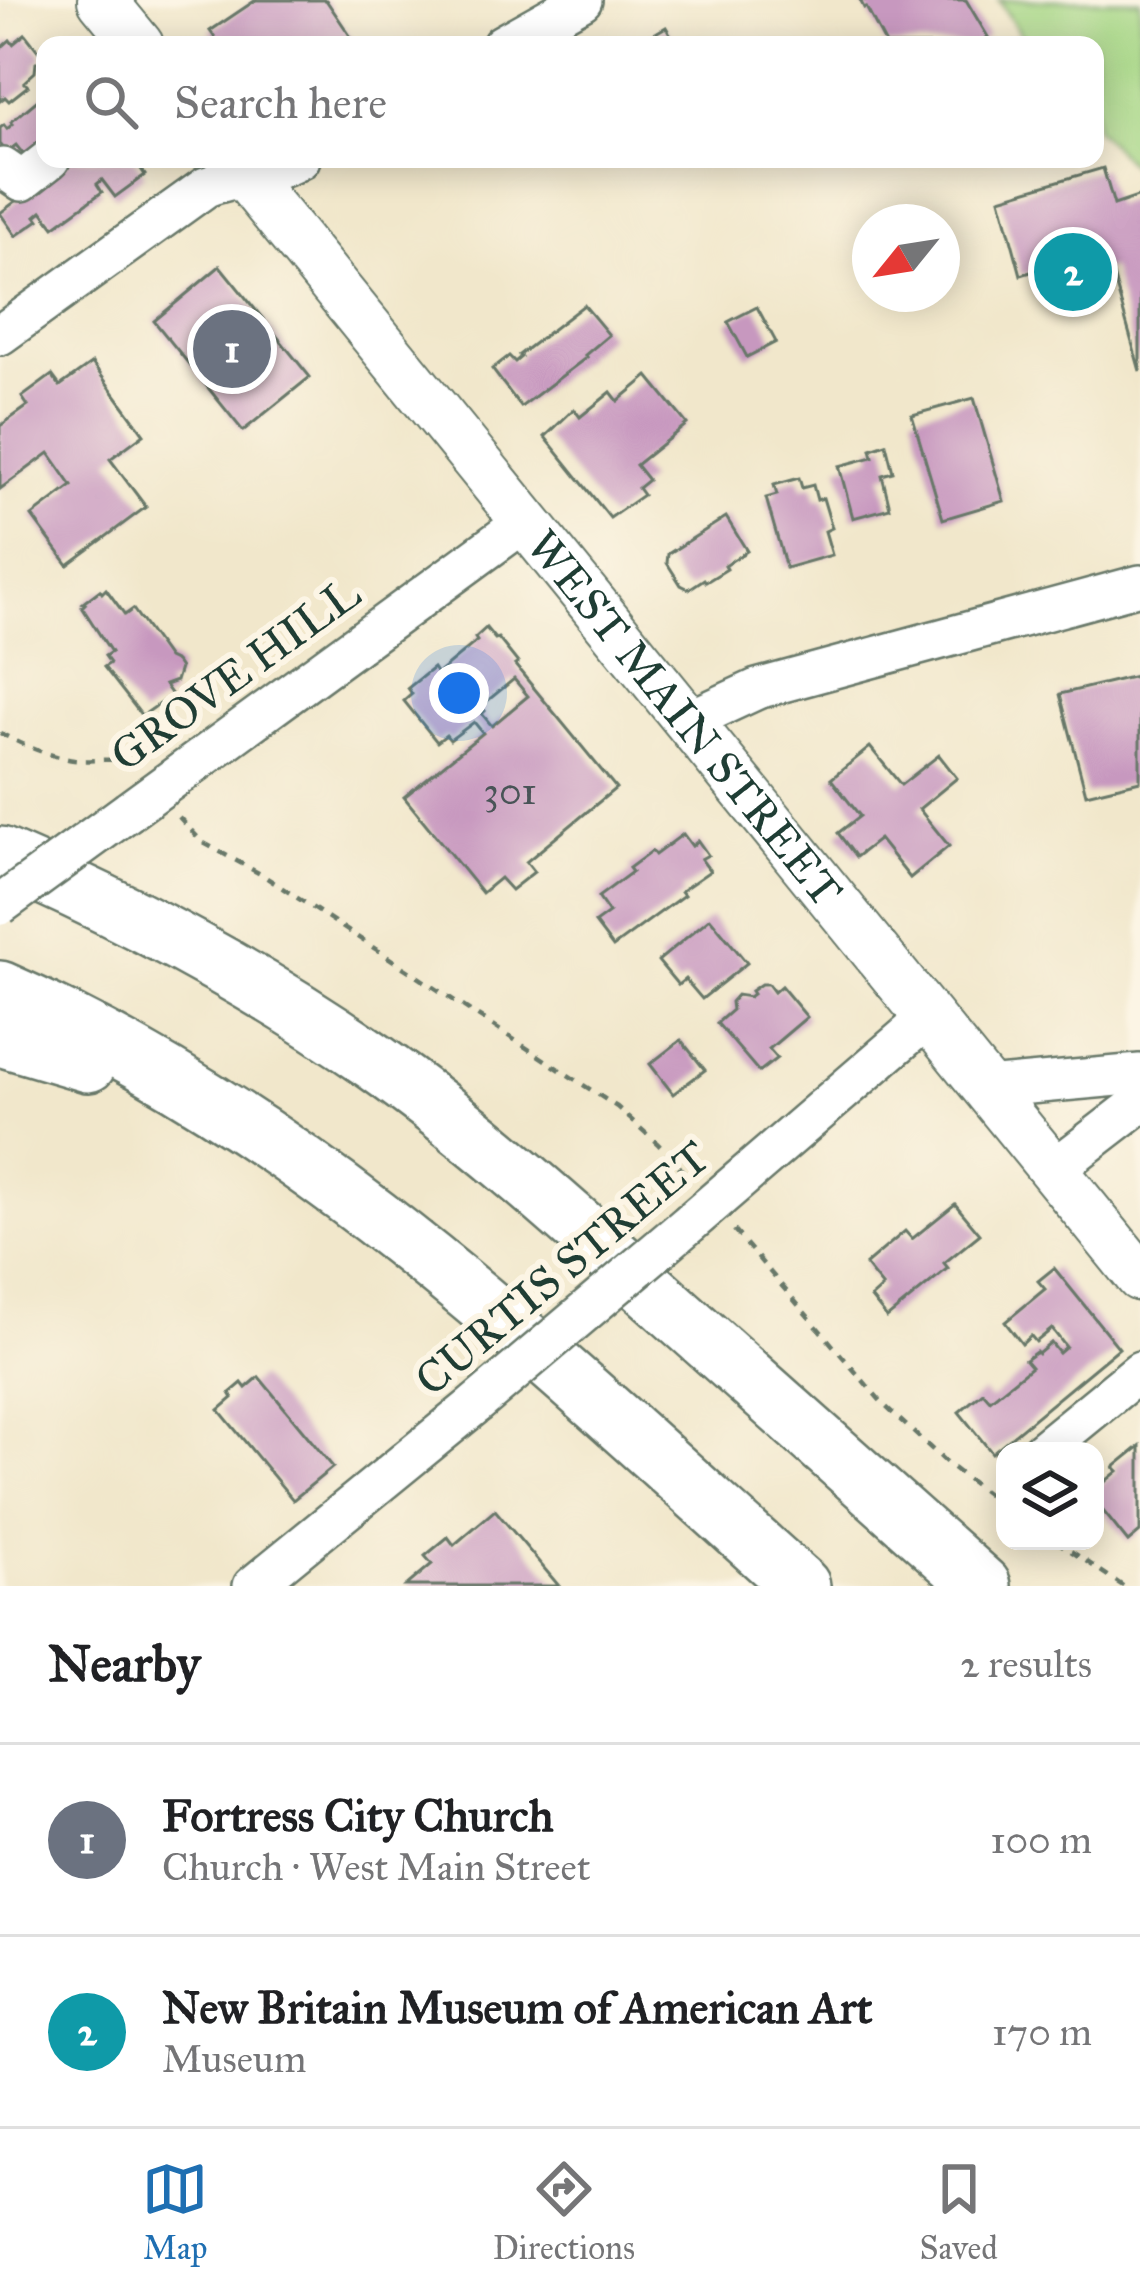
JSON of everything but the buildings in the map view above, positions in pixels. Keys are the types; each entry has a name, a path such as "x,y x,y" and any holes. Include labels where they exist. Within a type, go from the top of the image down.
{"highway":[{"path":"0,856 122,913 239,977 345,1042 426,1100 548,1199 982,1586"},
{"path":"0,990 113,1045 332,1184 521,1336 801,1586"},
{"path":"0,1036 216,1107"}],"main road":[{"path":"102,0 132,36"},
{"name":"WEST MAIN STREET","path":"239,168 1140,1277"}],"street":[{"path":"518,36 582,0"},
{"path":"0,170 22,181 39,168"},
{"path":"0,335 237,168"},
{"path":"252,168 283,168"},
{"name":"GROVE HILL","path":"0,905 526,521"},
{"path":"688,721 757,689 1140,585"},
{"name":"CURTIS STREET","path":"253,1586 476,1404 928,1017"},
{"path":"986,1088 1140,1074"},
{"path":"1053,1169 1140,1103"},
{"path":"1053,1442 1140,1371"}],"path":[{"path":"0,733 52,756 80,761 119,759 138,769"},
{"path":"175,812 202,842 264,876 617,1107 658,1144 705,1210 884,1405 996,1501"},
{"path":"1070,1550 1124,1586"}],"green space":[{"path":"999,0 1140,0 1140,173 1104,137 1104,36 1021,36"}],"place":[{"name":"New Britain Museum of American Art","path":"1073,272"},
{"name":"Fortress City Church","path":"232,349"}]}
